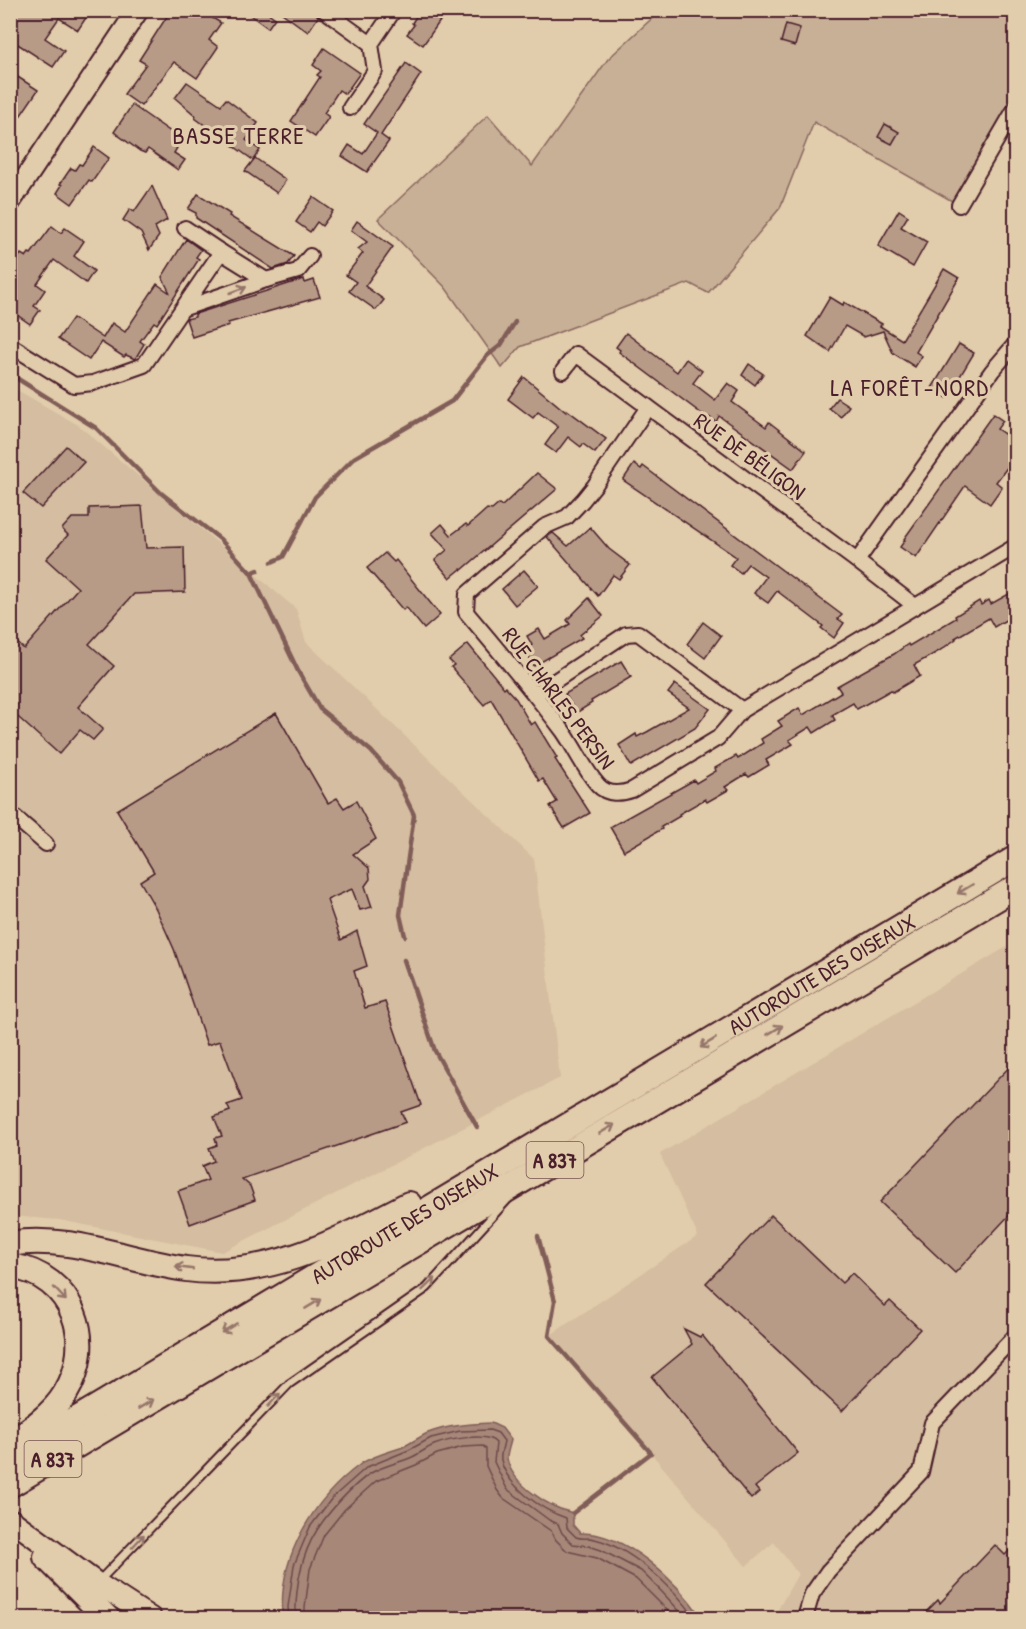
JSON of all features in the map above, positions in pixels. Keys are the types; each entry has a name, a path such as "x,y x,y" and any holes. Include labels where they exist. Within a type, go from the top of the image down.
{"highway":[{"name":"AUTOROUTE DES OISEAUX","path":"10,1459 1016,858"},
{"name":"AUTOROUTE DES OISEAUX","path":"10,1485 1016,887"},
{"path":"10,1244 47,1242 76,1246 187,1269 214,1270 263,1266 318,1250 604,1105"},
{"path":"10,1266 31,1271 65,1297 76,1319 81,1347 77,1370 59,1403 10,1443"},
{"path":"10,1494 96,1434"},
{"path":"46,1557 107,1618"}],"main road":[{"path":"10,202 138,10"},
{"path":"15,1529 151,1618"},
{"path":"15,1529 46,1557 128,1618"}],"street":[{"path":"324,10 371,44"},
{"path":"350,108 375,71 371,44 394,10"},
{"path":"959,205 1016,107"},
{"path":"185,228 266,280"},
{"path":"10,345 74,385 93,383 144,365 222,252"},
{"path":"182,309 266,280 298,272 310,256"},
{"path":"857,561 992,371 1016,343"},
{"name":"RUE DE BÉLIGON","path":"563,371 576,354 915,606"},
{"name":"RUE CHARLES PERSIN","path":"648,407 595,485 575,509 567,517 544,527 467,594 466,612 535,693 599,786 608,791 622,794 718,738 742,710 1016,546"},
{"path":"535,693 626,634 638,633 742,710"},
{"path":"10,813 46,844"},
{"path":"805,1618 812,1594 828,1571 921,1472 932,1424 1016,1335"}],"lane":[{"path":"97,1582 289,1384 427,1288 531,1174"}],"shaded area":[{"path":"660,11 1015,11 1015,107 959,205 814,122 780,208 708,293 689,283 520,347 502,368 445,287 378,219 488,115 532,166 608,59"},
{"path":"10,386 78,425 296,609 306,642 534,859 560,1078 222,1252 60,1220 11,1216"},
{"path":"1015,942 1015,1618 777,1618 776,1613 798,1574 774,1542 746,1566 549,1336 698,1236 660,1154"}],"water":[{"path":"491,1423 502,1428 511,1440 507,1458 510,1468 524,1486 543,1500 573,1513 573,1525 580,1533 598,1535 633,1550 665,1575 702,1618 283,1618 286,1573 293,1551 314,1511 345,1477 362,1463 436,1430 467,1424"}],"building":[{"path":"10,10 91,10 78,30 59,18 45,38 64,51 53,67 10,39"},
{"path":"171,10 199,10 221,23 209,40 218,47 197,78 174,62 141,106 124,94 146,64 139,60"},
{"path":"243,10 264,10 275,18 268,28"},
{"path":"278,10 315,10 318,17 308,32"},
{"path":"420,10 445,10 423,45 407,34 414,25 412,23"},
{"path":"786,24 800,28 795,46 781,42"},
{"path":"324,48 360,73 345,94 339,90 324,113 329,117 315,137 291,121 320,77 317,75 321,71 313,65"},
{"path":"406,63 421,74 381,135 389,141 367,172 342,156 349,145 363,154 377,133 364,124"},
{"path":"10,72 38,90 10,131"},
{"path":"187,82 221,105 226,99 258,123 246,140 260,150 253,160 195,118 196,116 175,98"},
{"path":"132,105 178,137 173,145 177,148 174,153 185,160 178,170 148,149 145,153 140,151 114,132"},
{"path":"885,124 899,132 892,144 878,137"},
{"path":"94,147 109,158 72,204 57,193 62,185 60,184 71,168 75,170 79,164 82,165"},
{"path":"255,158 286,180 277,193 245,171"},
{"path":"152,186 167,220 155,227 159,236 149,250 141,233 123,220 130,209 134,212"},
{"path":"198,194 294,256 288,264 273,269 196,218 196,213 188,209"},
{"path":"313,197 333,211 322,226 317,222 310,232 296,222"},
{"path":"899,210 908,216 901,227 927,242 913,267 878,246"},
{"path":"357,221 393,247 365,286 384,300 376,310 349,291 356,282 346,275 363,253 358,249 367,242 351,230"},
{"path":"52,226 61,233 65,228 84,241 74,256 94,271 86,283 54,260 37,284 45,290 34,306 40,310 30,324 10,310 10,268 21,254 26,257 29,253 31,254"},
{"path":"186,239 201,250 196,257 199,259 157,324 154,322 140,341 144,344 135,359 126,355 124,357 101,342 89,360 58,339 73,318 103,338 112,323 125,332 157,284 170,293 162,277"},
{"path":"944,269 959,278 916,352 922,356 915,367 893,353 883,331 864,337 845,326 830,352 807,336 830,297 843,305 844,302 882,324 880,326 902,340"},
{"path":"304,279 305,283 314,280 320,297 228,323 229,325 192,337 186,319 195,317 195,314"},
{"path":"626,333 677,372 686,359 702,371 693,383 715,400 728,383 739,391 732,402 766,427 769,422 806,451 793,469 719,416 716,422 706,417 619,352 620,350 616,347"},
{"path":"959,344 974,353 947,398 932,388"},
{"path":"749,364 763,374 755,385 742,375"},
{"path":"524,377 566,412 567,410 606,439 595,453 583,444 581,447 568,437 556,453 545,445 558,427 538,412 533,418 508,399"},
{"path":"837,398 849,406 841,417 829,408"},
{"path":"993,414 1003,421 997,429 1016,442 1016,456 996,482 1002,487 990,504 965,486 916,558 900,547 904,539"},
{"path":"66,446 84,462 41,508 23,493"},
{"path":"634,464 641,469 643,466 842,615 838,619 844,623 834,638 821,628 823,626 777,591 768,603 754,593 766,577 748,564 741,573 730,565 736,557 623,480"},
{"path":"537,473 557,489 450,578 435,560 447,550 432,533 442,524 451,535 466,524 468,526 487,509 492,510 499,504 502,506"},
{"path":"142,506 146,548 184,547 185,592 134,594 89,644 114,666 78,707 103,729 93,740 80,730 59,754 10,710 10,636 24,649 78,588 46,559 68,535 62,529 72,518 89,518 89,508"},
{"path":"590,527 609,549 630,565 619,579 613,575 598,596 547,537 553,533 568,546"},
{"path":"385,553 394,562 396,560 440,615 424,629 406,607 403,610 367,568"},
{"path":"524,570 538,586 515,605 502,589"},
{"path":"1016,590 1016,614 994,627 989,618 955,638 939,651 914,665 920,676 857,709 853,703 832,715 835,720 814,733 810,727 789,740 793,744 766,760 769,765 749,777 746,774 725,787 728,790 707,802 705,799 679,814 680,816 661,827 662,829 624,851 610,827 694,780 696,783 716,771 715,768 736,756 738,759 763,743 761,739 782,726 778,721 799,708 803,715 841,692 837,686 956,618 955,616 979,601 981,605 989,600 991,604"},
{"path":"589,598 603,616 580,635 582,638 534,666 525,650 532,645 527,636 539,629 545,639 570,624 567,620"},
{"path":"703,622 721,636 705,658 687,644"},
{"path":"468,644 504,688 516,699 531,725 535,722 557,758 555,759 590,813 564,828 550,806 557,802 543,779 539,781 491,699 484,705 451,667 454,665 449,660"},
{"path":"621,661 631,677 591,701 592,703 576,713 565,694"},
{"path":"675,684 710,709 695,728 631,766 619,745 689,708 668,693"},
{"path":"276,713 328,803 337,798 344,808 356,801 376,839 353,854 369,868 370,879 365,886 372,907 360,910 352,889 327,900 341,940 357,931 367,966 354,971 365,1008 385,1002 421,1105 401,1112 406,1122 242,1179 250,1186 255,1200 190,1224 178,1191 208,1180 202,1166 214,1161 209,1148 217,1145 215,1138 222,1136 214,1117 230,1111 227,1105 242,1100 220,1041 207,1045 174,949 140,881 154,872 117,810"},
{"path":"1016,1060 1016,1208 955,1273 880,1202"},
{"path":"771,1215 842,1283 852,1273 885,1306 890,1301 920,1329 842,1411 706,1283"},
{"path":"684,1329 700,1337 702,1335 798,1453 755,1487 759,1492 751,1499 652,1377 692,1344"},
{"path":"1016,1544 1016,1618 920,1618 938,1600 940,1603 995,1545 1005,1555"}],"waterway":[{"path":"272,562 283,557 315,497 354,458 452,401 487,356 501,345 515,322"},
{"path":"10,374 96,428 161,493 220,539 251,573 258,570"},
{"path":"251,573 298,671 320,709 371,751 398,782 414,815 400,915 405,936"},
{"path":"404,960 435,1051 477,1127"},
{"path":"538,1236 555,1301 549,1336 651,1453 573,1513"}],"district":[{"name":"BASSE TERRE","path":"239,135"},
{"name":"LA FORÊT-NORD","path":"910,387"}]}
